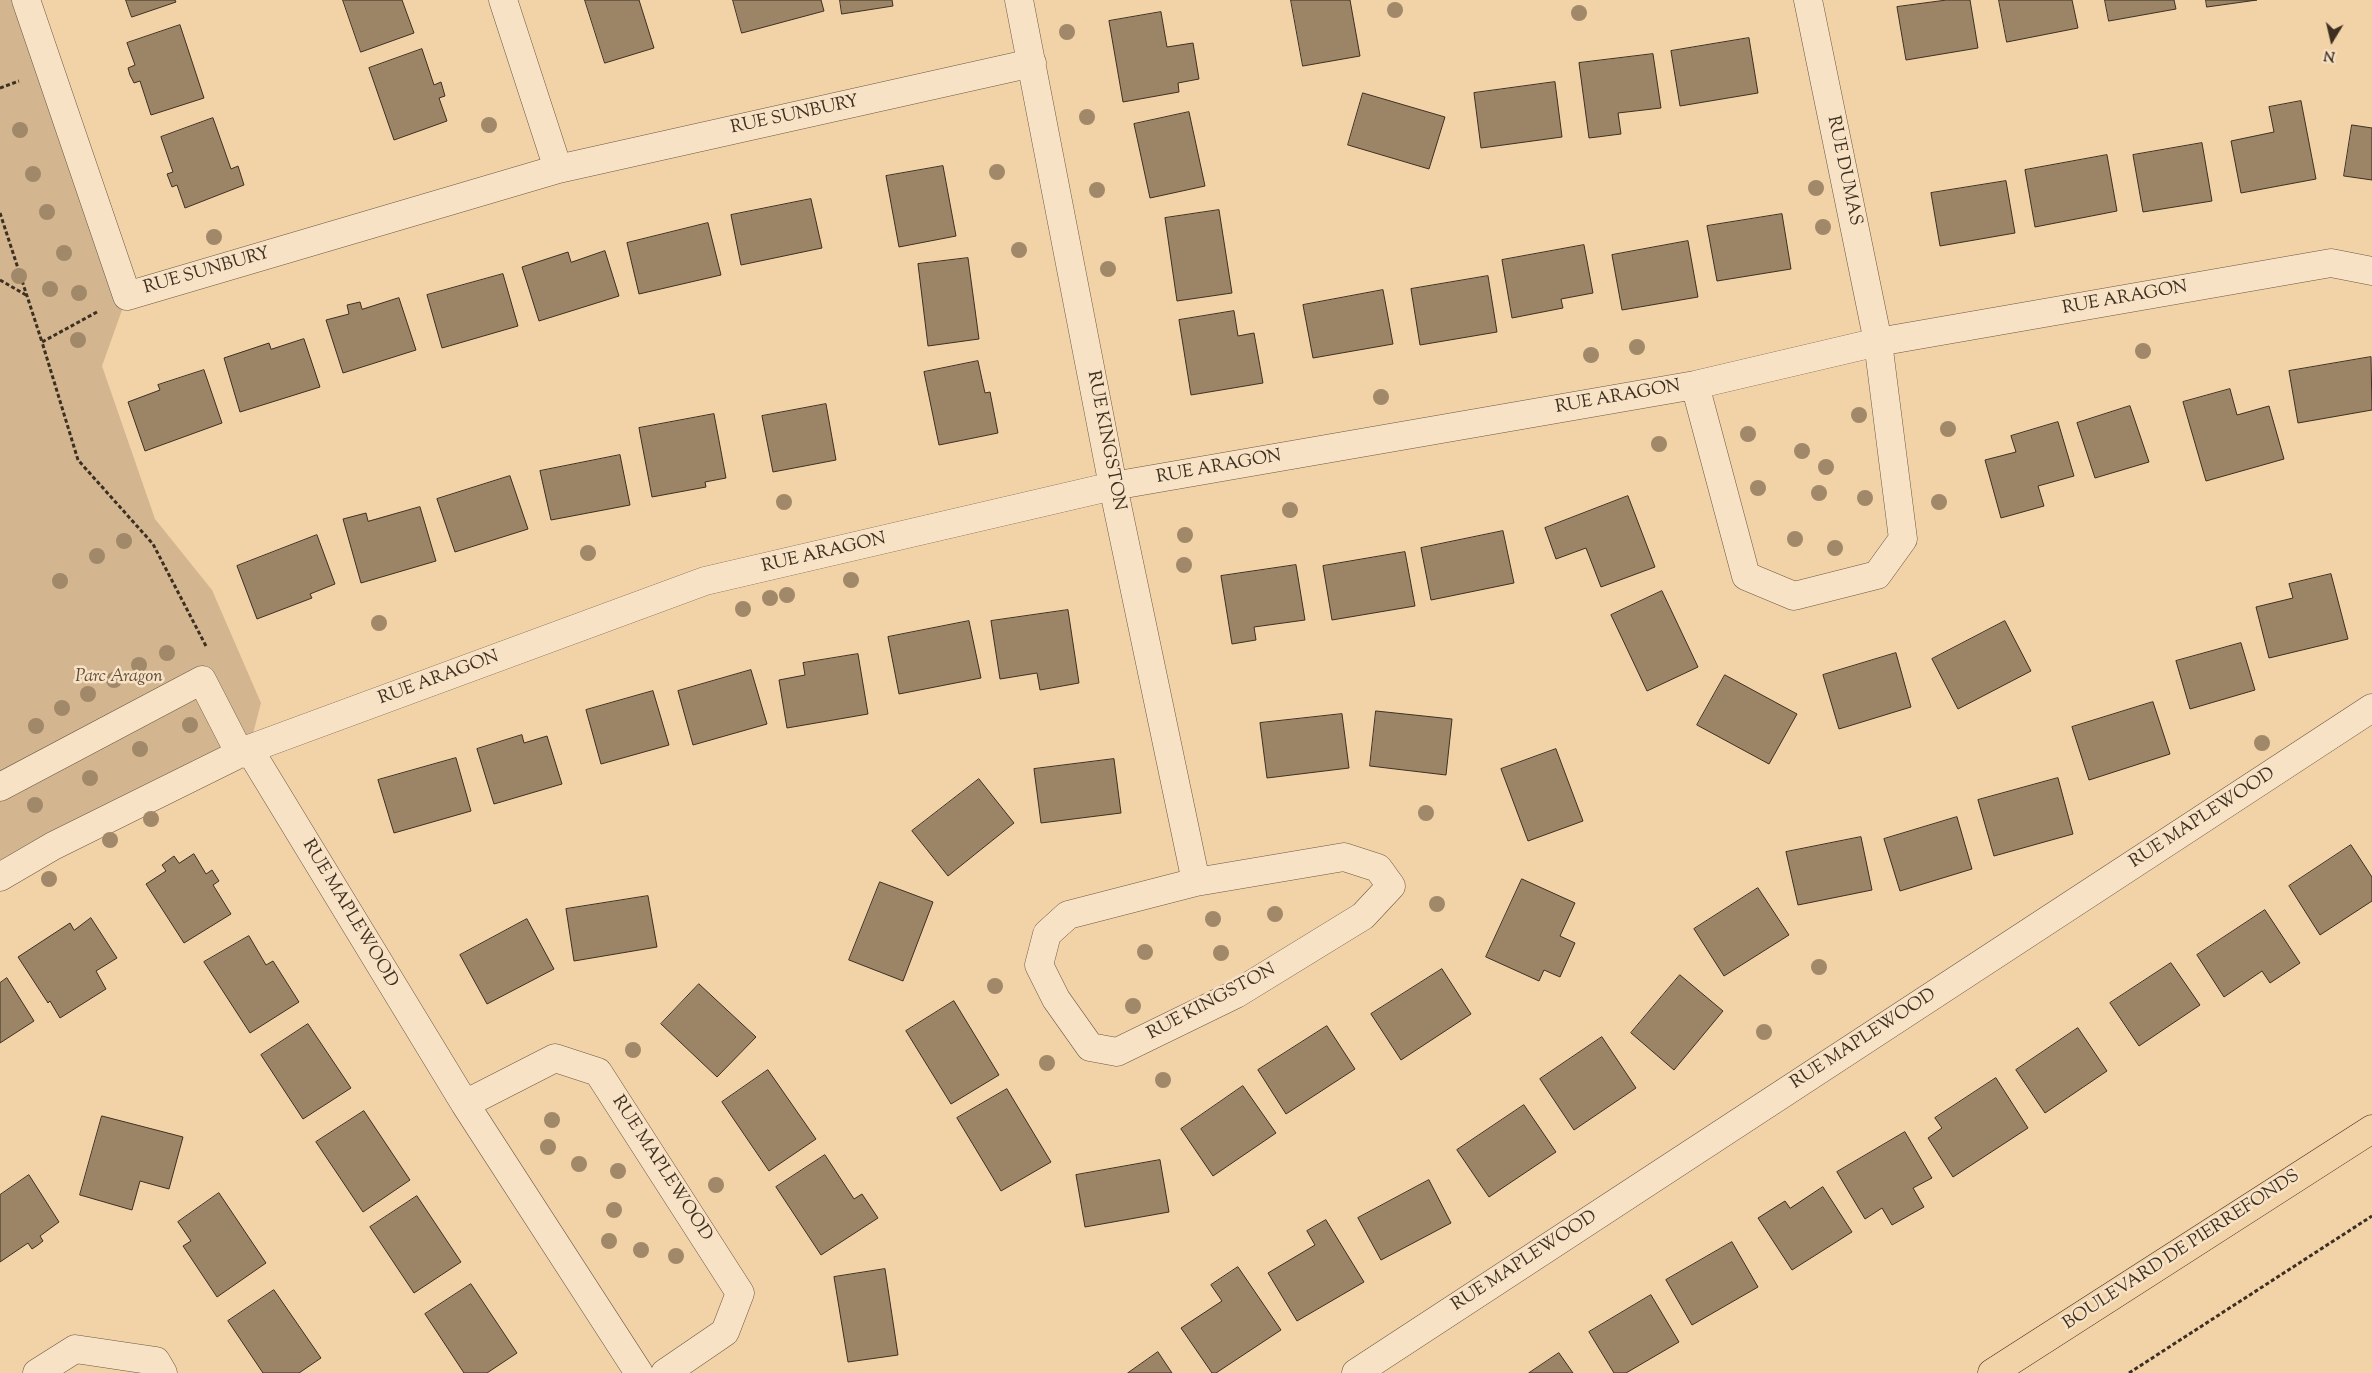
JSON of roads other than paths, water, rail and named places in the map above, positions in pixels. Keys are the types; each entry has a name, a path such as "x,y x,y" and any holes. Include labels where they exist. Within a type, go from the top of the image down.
{"main road":[{"name":"BOULEVARD DE PIERREFONDS","path":"1992,1373 2372,1129"}],"street":[{"name":"RUE SUNBURY","path":"26,0 127,296 558,169 1032,63"},
{"path":"503,0 558,169"},
{"name":"RUE KINGSTON","path":"1020,0 1113,486 1196,882"},
{"name":"RUE DUMAS","path":"1808,0 1878,342"},
{"name":"RUE ARAGON","path":"0,878 53,846 245,752 705,581 1113,486 1695,385 1878,342 2331,263 2372,271"},
{"name":"RUE ARAGON","path":"1695,385 1746,576 1794,596 1877,575 1903,539 1878,342"},
{"name":"RUE MAPLEWOOD","path":"0,787 202,680 465,1104 640,1373"},
{"name":"RUE MAPLEWOOD","path":"1356,1373 2372,708"},
{"name":"RUE KINGSTON","path":"1344,857 1378,868 1391,886 1364,916 1236,994 1117,1052 1090,1047 1056,999 1039,965 1047,934 1068,915 1196,882 1344,857"},
{"name":"RUE MAPLEWOOD","path":"465,1104 555,1058 598,1072 740,1293 725,1332 665,1373"},
{"path":"37,1373 75,1349 156,1361 163,1373"}],"park label":[{"name":"Parc Aragon","path":"119,678"}]}
